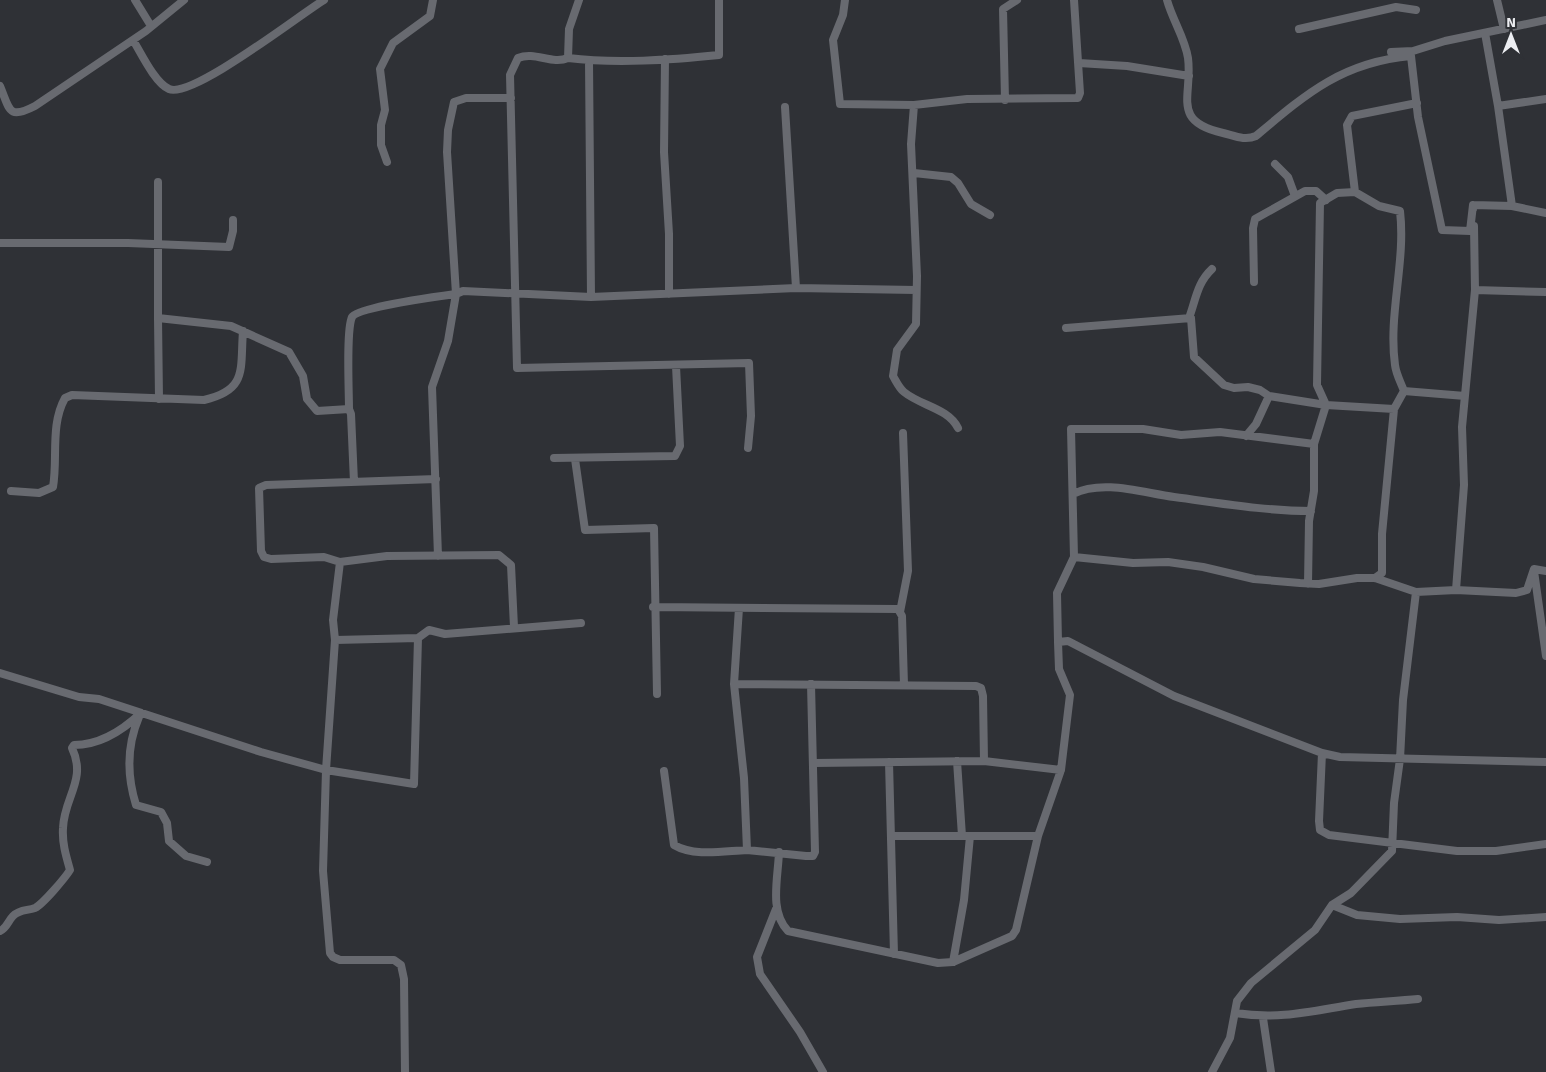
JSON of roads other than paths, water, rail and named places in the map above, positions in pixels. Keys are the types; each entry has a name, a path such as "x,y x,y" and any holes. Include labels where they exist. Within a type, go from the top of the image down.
{"street":[{"path":"135,0 151,26"},
{"path":"0,86 9,108 13,112 20,114 35,106 133,40 184,0"},
{"path":"133,40 159,83 169,90 176,90 197,83 228,66 324,0"},
{"path":"387,162 381,145 381,125 385,110 380,69 393,43 430,16 433,0"},
{"path":"568,58 569,30 579,0"},
{"path":"719,0 719,55 665,60 590,60 568,58 557,60 525,55 518,58 510,75 517,368 676,366 711,362 748,363 751,416 748,448"},
{"path":"845,0 843,16 832,40 840,104 914,105 967,98 1005,100 1078,98 1080,93 1079,63 1074,0"},
{"path":"1005,100 1003,9 1017,0"},
{"path":"1167,0 1188,57 1185,101 1193,118 1204,129 1248,140 1300,99 1338,74 1382,58 1411,56 1417,103 1442,230 1470,231 1474,205"},
{"path":"1497,0 1504,29"},
{"path":"1299,30 1394,3 1416,10"},
{"path":"1391,52 1413,50 1546,20"},
{"path":"1485,33 1498,106 1512,206"},
{"path":"590,60 591,296"},
{"path":"665,60 664,152 669,234 669,294"},
{"path":"1079,63 1127,66 1188,76"},
{"path":"438,556 432,387 448,341 456,294 447,152 454,102 466,98 510,98"},
{"path":"1498,106 1546,99"},
{"path":"1355,192 1348,120 1352,116 1417,103"},
{"path":"914,105 911,144 914,173 916,324 897,350 893,376 903,391 921,403 953,418 958,428"},
{"path":"785,107 796,288"},
{"path":"1274,164 1288,177 1295,196"},
{"path":"914,173 952,177 958,182 971,204 990,215"},
{"path":"158,182 159,399"},
{"path":"1254,282 1253,228 1255,219 1305,190 1316,190 1326,200"},
{"path":"1308,584 1311,512 1314,491 1314,444 1326,405 1317,385 1320,203 1338,193 1355,192 1379,206 1400,211 1402,228 1395,293 1395,366 1404,391"},
{"path":"1474,205 1512,206 1546,213"},
{"path":"1456,590 1464,485 1462,427 1474,290 1474,205"},
{"path":"0,243 159,244 229,247 234,231 233,220"},
{"path":"1212,269 1202,278 1198,286 1189,318 1191,318 1194,357 1224,385 1234,388 1260,390 1269,396 1326,405 1394,408"},
{"path":"354,482 351,414 349,409 350,333 352,317 356,313 372,308 456,294 463,291 514,295 591,296 796,288 916,290"},
{"path":"1474,290 1546,292"},
{"path":"158,318 231,326 289,352 298,364 303,376 307,399 317,411 349,409"},
{"path":"1066,328 1189,318"},
{"path":"11,491 39,493 53,487 56,469 55,432 65,398 72,395 204,400 222,396 234,387 240,372 243,331"},
{"path":"554,458 674,456 680,446 676,366"},
{"path":"1404,391 1465,396"},
{"path":"1375,578 1382,573 1382,534 1394,408 1404,391"},
{"path":"1246,436 1256,424 1269,396"},
{"path":"779,852 776,908 779,922 788,931 938,963 953,962 1012,936 1016,930 1038,836 1061,770 1070,695 1059,669 1057,593 1074,557 1072,429 1143,429 1181,435 1220,432 1314,444"},
{"path":"903,433 908,572 900,612 904,685"},
{"path":"576,459 585,530 654,528 657,694"},
{"path":"436,479 266,485 259,488 260,550 264,557 271,559 324,557 340,562 387,556 499,555 511,565 514,627"},
{"path":"1073,494 1086,488 1129,490 1273,511 1311,512"},
{"path":"1074,557 1133,563 1168,562 1203,567 1254,579 1308,584 1375,578 1416,592 1456,590 1485,593 1516,593 1527,590 1534,569"},
{"path":"340,562 333,620 334,640 326,770 323,871 330,953 333,957 340,960 394,960 401,965 404,979 405,1072"},
{"path":"1534,569 1546,571"},
{"path":"1534,569 1546,656"},
{"path":"1212,1072 1230,1038 1237,1001 1251,983 1314,930 1332,905 1351,893 1392,851 1403,700 1416,592"},
{"path":"654,607 895,609 900,612"},
{"path":"739,608 734,684 744,778 747,850"},
{"path":"334,640 418,638 429,630 445,634 514,627 581,624"},
{"path":"0,673 79,697 99,698 140,713 326,770 414,784 418,638"},
{"path":"1058,642 1068,641 1174,696 1322,753 1340,757 1546,762"},
{"path":"734,684 965,685 981,688 984,760"},
{"path":"664,771 674,845 682,850 697,852 747,850 813,856 816,852 811,684"},
{"path":"140,713 132,732 129,759 136,805 161,812 167,823 169,841 186,856 207,862"},
{"path":"0,930 4,929 13,916 23,910 36,908 63,882 70,870 63,847 62,826 79,769 72,748 74,745 83,745 102,739 124,729 140,713"},
{"path":"1322,753 1320,830 1329,835 1457,851 1496,851 1546,844"},
{"path":"814,763 984,760 1061,770"},
{"path":"953,962 966,892 966,836 957,761"},
{"path":"889,762 894,954"},
{"path":"891,836 1038,836"},
{"path":"1332,905 1357,915 1400,919 1457,917 1499,920 1546,916"},
{"path":"776,908 757,957 760,974 800,1032 823,1072"},
{"path":"1234,1013 1263,1018 1357,1004 1418,999"},
{"path":"1263,1018 1271,1072"}]}
